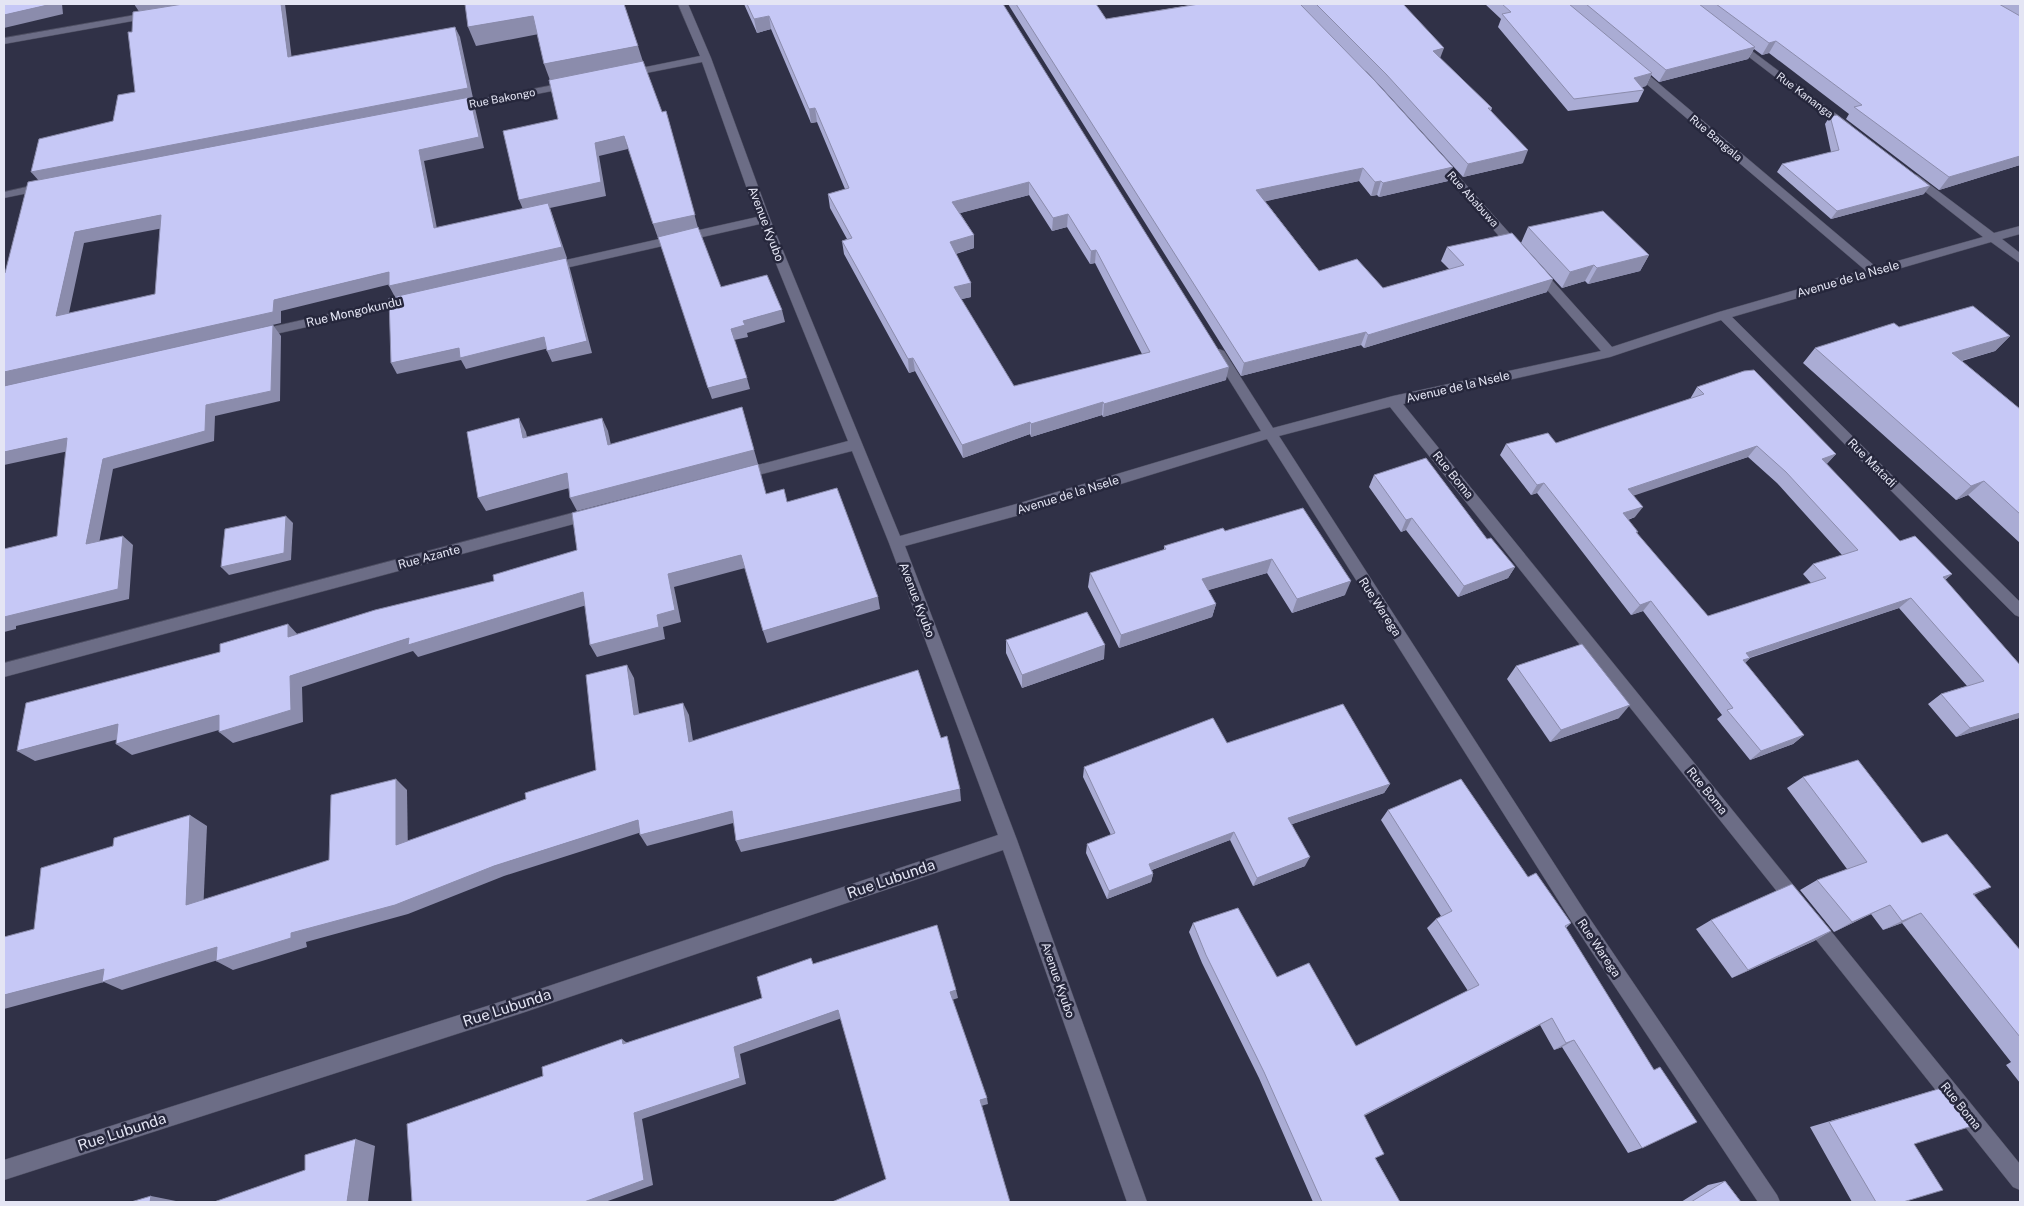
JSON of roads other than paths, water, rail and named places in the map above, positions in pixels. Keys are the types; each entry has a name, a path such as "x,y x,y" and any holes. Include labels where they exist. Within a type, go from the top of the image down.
{"street":[{"name":"Avenue Kyubo","path":"683,4 706,58 764,219 854,444 896,542 1008,840 1136,1202"},
{"path":"4,41 161,14"},
{"name":"Rue Kananga","path":"1723,33 1858,135"},
{"path":"618,75 706,58"},
{"name":"Rue Bangala","path":"1629,63 1874,272"},
{"name":"Rue Bakongo","path":"442,109 579,83"},
{"name":"Rue Ababuwa","path":"1428,149 1610,353"},
{"path":"1905,172 2020,259"},
{"path":"4,195 52,185"},
{"path":"540,270 764,219"},
{"name":"Avenue de la Nsele","path":"896,542 1020,509 1268,434 1393,401 1610,353 1723,315 2020,230"},
{"name":"Rue Mongokundu","path":"247,336 423,296"},
{"name":"Rue Matadi","path":"1723,315 2020,611"},
{"name":"Rue Warega","path":"1211,341 1268,434 1578,916 1770,1202"},
{"name":"Rue Boma","path":"1393,401 2020,1180"},
{"path":"728,478 854,444"},
{"name":"Rue Azante","path":"4,670 603,511"},
{"name":"Rue Lubunda","path":"4,1170 525,1002 1008,840"}]}
